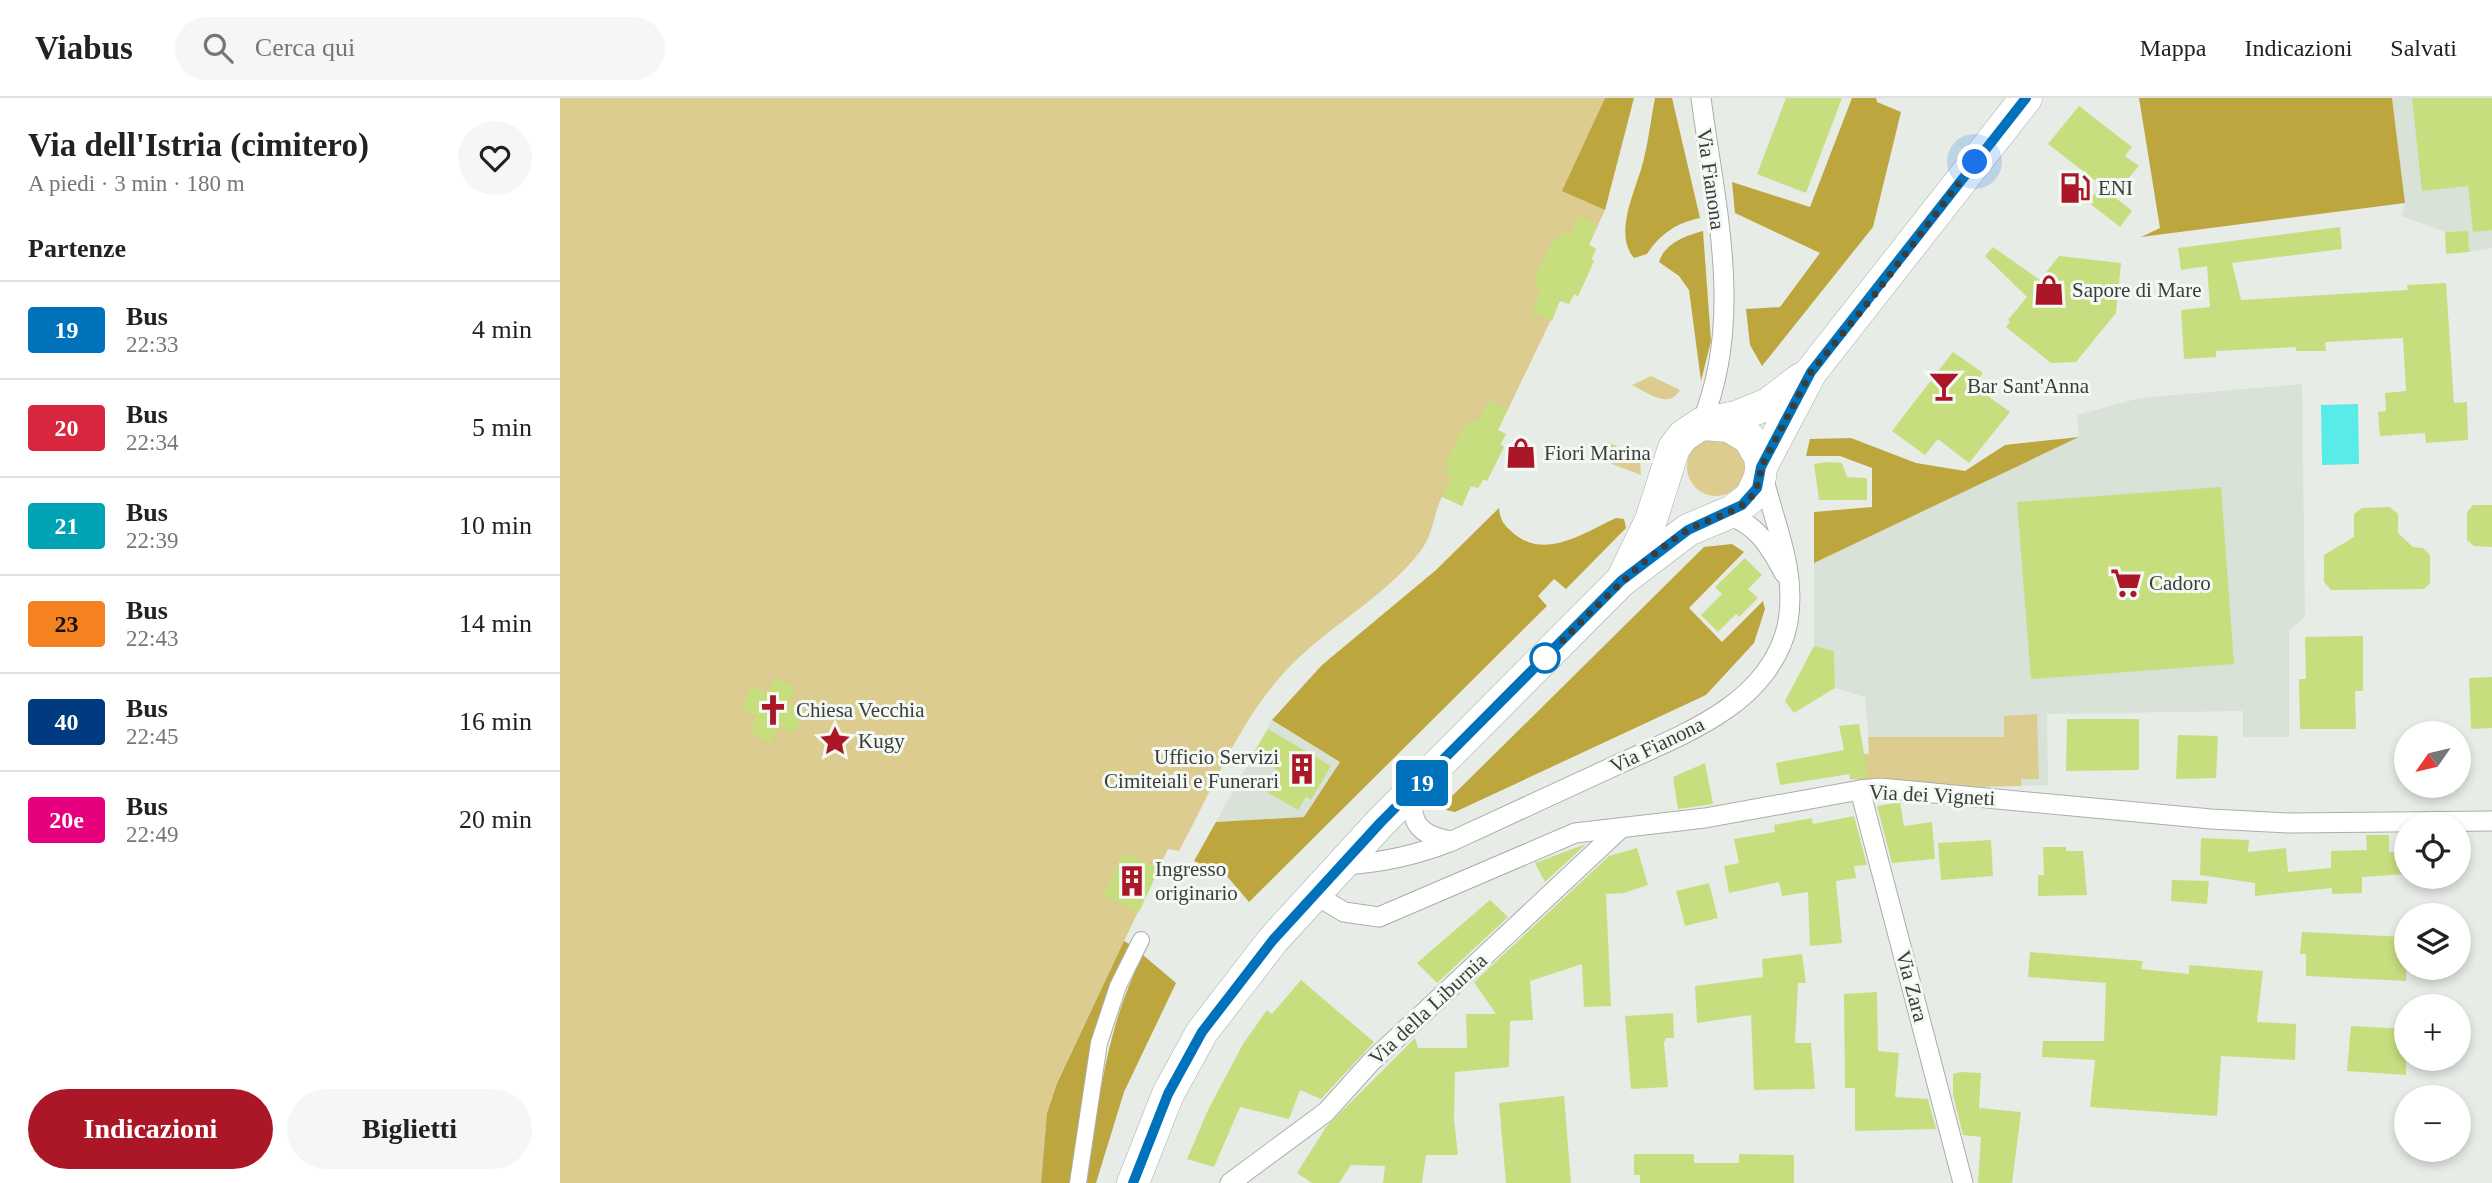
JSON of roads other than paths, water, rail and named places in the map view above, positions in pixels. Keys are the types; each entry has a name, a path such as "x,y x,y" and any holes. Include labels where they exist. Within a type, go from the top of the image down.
{"main road":[{"path":"1761,467 1811,372 2025,98"},
{"path":"1621,581 1651,520 1674,448 1683,436 1701,424 1737,417 1768,404 1811,372"},
{"path":"1133,1183 1168,1094 1202,1032 1246,971 1314,894 1621,581 1677,537 1742,505 1751,497 1760,478 1761,467 1756,447 1740,429 1701,424"},
{"path":"1670,466 1674,487 1689,506 1701,512 1721,514"}],"street":[{"name":"Via Fianona","path":"1701,98 1726,300 1717,382 1701,424"},
{"name":"Via Fianona","path":"1342,865 1380,863 1406,858 1452,841 1686,733 1726,710 1769,668 1781,648 1788,621 1789,583 1782,535 1761,467"},
{"name":"Via Fianona","path":"1721,514 1738,517 1755,529 1770,547 1789,583"},
{"name":"Via dei Vigneti","path":"1314,894 1344,912 1379,917 1575,833 1705,818 1880,788 2211,819 2290,823 2492,821"},
{"path":"1414,790 1411,807 1414,819 1423,831 1437,839 1452,841"},
{"name":"Via Zara","path":"1860,790 1963,1183"},
{"name":"Via della Liburnia","path":"1230,1183 1326,1112 1371,1062 1621,828"},
{"path":"1078,1183 1099,1043 1118,986 1141,940"}],"water":[{"path":"2358,404 2359,464 2322,465 2321,405"}],"place":[{"name":"ENI","path":"2075,188"},
{"name":"Sapore di Mare","path":"2049,290"},
{"name":"Bar Sant'Anna","path":"1944,386"},
{"name":"Fiori Marina","path":"1521,453"},
{"name":"Cadoro","path":"2126,583"},
{"name":"Chiesa Vecchia","path":"773,710"},
{"name":"Kugy","path":"835,741"},
{"name":"Ufficio Servizi Cimiteiali e Funerari","path":"1302,769"},
{"name":"Ingresso originario","path":"1132,881"}]}
